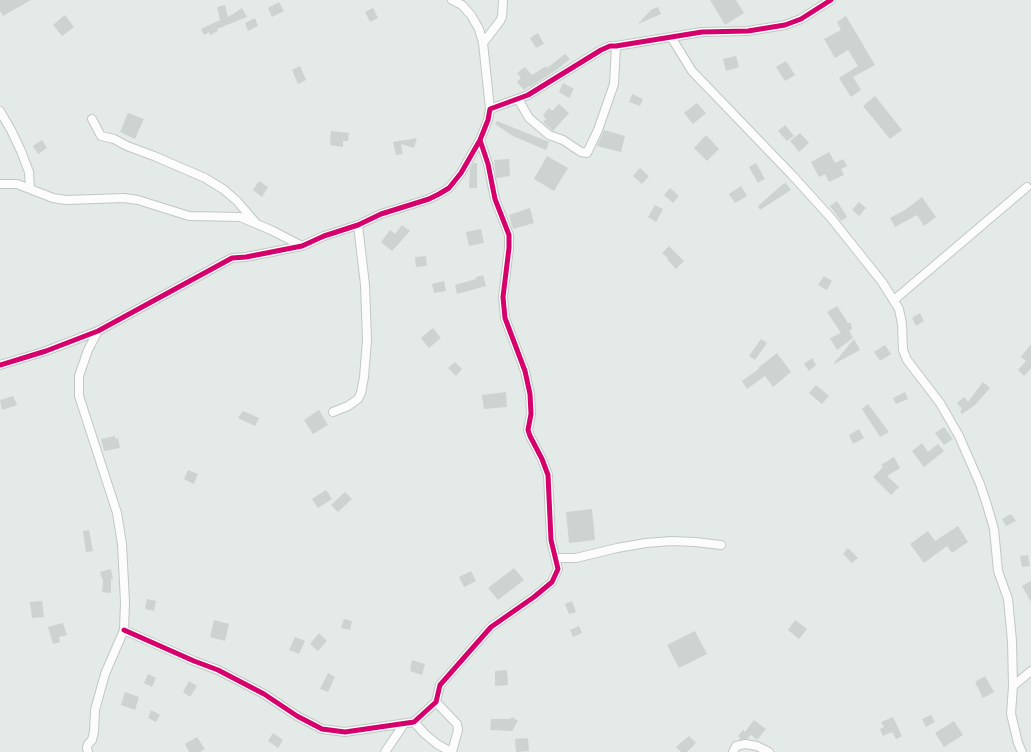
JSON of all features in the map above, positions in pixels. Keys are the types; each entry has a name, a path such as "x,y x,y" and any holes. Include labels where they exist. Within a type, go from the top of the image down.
{"street":[{"path":"0,365 46,351 98,331 232,258 246,257 302,246 324,236 358,225 381,214 428,199 449,188 461,173 480,140 488,120 490,109 483,43 479,29 471,15 462,6 452,0"},
{"path":"483,43 500,22 503,0"},
{"path":"490,109 528,95 610,46 702,32 748,31 785,25 801,19 831,0"},
{"path":"671,36 692,71 792,175 831,218 882,282 899,309 902,324 903,350 907,360 940,403 959,436 983,491 994,529 998,571 1008,599 1012,641 1013,686 1011,714 1022,752"},
{"path":"518,99 529,118 549,134 563,140 581,152 586,153 598,130 614,84 616,46"},
{"path":"0,111 21,151 29,172 30,189"},
{"path":"92,119 101,136 114,139 127,146 205,178 223,189 237,201 257,224"},
{"path":"124,630 218,670 264,694 297,716 322,729 345,732 414,722 436,702 440,685 491,627 552,582 558,569 551,540 548,475 528,430 531,414 530,394 525,371 505,318 502,297 509,248 509,235 495,198 488,164 480,140"},
{"path":"0,184 17,184 54,198 66,200 124,198 138,200 189,216 240,217 302,246"},
{"path":"894,300 1027,187"},
{"path":"333,412 348,406 358,399 361,393 364,377 367,340 365,285 358,225"},
{"path":"88,752 86,748 92,740 95,710 105,674 124,630 125,602 122,544 117,513 79,396 79,376 88,350 98,331"},
{"path":"556,558 576,558 617,548 646,543 671,541 721,545"},
{"path":"1013,686 1031,671"},
{"path":"414,722 431,739 452,752 458,730 457,724 436,702"},
{"path":"385,752 404,724"},
{"path":"733,752 736,746 745,744 757,746 769,752"}],"building":[{"path":"0,0 31,0 3,16 0,11"},
{"path":"710,0 736,0 744,13 725,25"},
{"path":"279,2 284,11 272,17 268,8"},
{"path":"225,5 228,17 242,8 247,17 217,29 218,31 210,35 209,32 204,35 201,29 220,20 217,7"},
{"path":"658,7 661,14 638,24 651,10"},
{"path":"373,8 378,18 370,22 365,12"},
{"path":"65,15 74,27 62,36 53,25"},
{"path":"846,16 875,65 853,77 861,90 851,97 839,78 858,66 848,50 835,58 824,39 841,30 837,22"},
{"path":"255,18 258,26 248,31 245,23"},
{"path":"538,33 544,44 536,48 530,38"},
{"path":"565,54 570,59 555,71 530,87 529,86 524,90 517,82 521,78 517,73 525,67 532,75 546,66 547,68"},
{"path":"736,56 739,67 726,71 723,59"},
{"path":"786,61 795,75 785,81 776,67"},
{"path":"300,66 306,80 298,84 292,70"},
{"path":"563,83 574,89 569,98 559,92"},
{"path":"632,94 643,99 640,106 629,102"},
{"path":"875,96 902,130 890,139 863,106"},
{"path":"697,103 706,113 693,124 684,113"},
{"path":"559,104 569,113 553,131 543,122 546,119 543,115 549,108 552,111"},
{"path":"128,113 144,119 135,139 120,132"},
{"path":"497,121 549,142 546,150 513,136 495,124"},
{"path":"785,125 794,136 787,141 778,131"},
{"path":"604,130 625,136 621,152 597,146"},
{"path":"331,131 349,133 348,141 343,141 343,147 330,145"},
{"path":"800,133 809,143 799,152 790,141"},
{"path":"706,135 719,149 707,161 694,148"},
{"path":"417,138 414,148 401,144 403,154 396,155 393,142"},
{"path":"42,140 47,148 38,154 33,146"},
{"path":"829,152 835,163 843,159 847,166 841,169 844,175 829,182 825,174 819,177 811,162"},
{"path":"547,156 568,168 554,191 534,179"},
{"path":"509,159 510,176 496,178 494,160"},
{"path":"473,163 477,163 477,188 469,188 470,169"},
{"path":"756,163 765,179 758,183 749,167"},
{"path":"640,168 649,176 642,184 633,176"},
{"path":"259,181 268,187 262,197 253,190"},
{"path":"786,183 791,190 760,210 758,206"},
{"path":"741,186 747,196 735,203 729,194"},
{"path":"670,188 679,196 673,203 664,195"},
{"path":"922,197 936,217 924,226 917,215 895,227 890,218 905,210"},
{"path":"837,201 847,217 841,221 830,206"},
{"path":"859,202 866,208 859,216 852,210"},
{"path":"655,205 663,209 656,222 648,217"},
{"path":"530,208 534,223 513,229 509,215"},
{"path":"402,225 410,231 392,251 381,242 390,230 395,234"},
{"path":"481,229 484,243 469,246 466,232"},
{"path":"669,246 684,261 676,269 667,259 668,258 662,253"},
{"path":"426,256 427,266 416,267 415,257"},
{"path":"483,275 486,286 457,294 455,285 476,279 476,277"},
{"path":"824,276 832,281 827,290 818,285"},
{"path":"444,281 446,291 434,293 432,284"},
{"path":"837,306 848,323 851,323 852,330 849,330 853,338 837,350 830,338 841,333 827,312"},
{"path":"920,313 924,321 916,326 912,318"},
{"path":"433,328 441,338 429,348 421,338"},
{"path":"761,339 767,343 755,360 749,356"},
{"path":"854,339 860,350 834,364 834,363"},
{"path":"1031,344 1031,368 1024,376 1018,370 1026,361 1021,357"},
{"path":"885,345 891,354 880,361 874,352"},
{"path":"777,353 791,372 773,387 765,376 747,389 742,381 759,369 758,368"},
{"path":"812,358 816,365 809,371 804,364"},
{"path":"455,362 462,369 456,376 448,368"},
{"path":"983,382 990,388 975,405 962,414 960,412 962,409 957,403 964,397 968,402"},
{"path":"816,385 829,396 822,404 809,393"},
{"path":"506,392 507,407 484,409 482,395"},
{"path":"905,392 908,399 896,404 893,398"},
{"path":"13,396 17,405 2,410 0,400"},
{"path":"868,404 889,432 880,437 862,409"},
{"path":"319,410 328,425 313,434 304,420"},
{"path":"243,411 259,418 255,426 238,418"},
{"path":"944,427 953,439 944,445 935,433"},
{"path":"859,429 864,438 853,444 849,435"},
{"path":"115,436 115,439 118,438 120,448 104,451 101,439"},
{"path":"922,443 928,452 938,444 944,451 924,467 912,451"},
{"path":"894,457 900,468 887,476 899,487 891,495 873,477 883,467 881,465"},
{"path":"188,470 198,474 194,484 184,479"},
{"path":"326,490 332,499 318,508 312,499"},
{"path":"345,492 352,499 338,512 331,505"},
{"path":"592,509 595,540 569,543 566,512"},
{"path":"1011,514 1016,521 1006,526 1002,519"},
{"path":"958,526 968,542 952,553 947,546 924,563 910,544 928,531 935,541"},
{"path":"89,530 93,551 86,552 83,531"},
{"path":"848,548 858,558 852,563 843,554"},
{"path":"1028,555 1030,566 1022,567 1020,556"},
{"path":"514,568 524,580 498,600 488,588"},
{"path":"111,569 113,579 111,579 111,593 102,592 103,581 100,572"},
{"path":"471,571 476,581 464,587 459,577"},
{"path":"1031,581 1031,602 1022,586"},
{"path":"147,599 156,601 154,611 145,609"},
{"path":"42,601 44,617 32,618 30,602"},
{"path":"572,601 576,612 569,614 565,604"},
{"path":"344,619 352,621 350,630 341,628"},
{"path":"214,620 229,624 225,641 210,637"},
{"path":"795,620 807,629 799,639 788,630"},
{"path":"63,623 67,635 59,637 60,642 53,644 48,627"},
{"path":"579,626 582,633 573,637 570,630"},
{"path":"695,631 707,654 679,668 667,645"},
{"path":"319,633 327,641 318,651 310,644"},
{"path":"295,637 305,641 299,654 289,650"},
{"path":"412,660 425,664 422,675 410,671"},
{"path":"507,670 508,685 495,686 495,671"},
{"path":"328,673 335,677 328,692 320,689"},
{"path":"148,674 156,678 152,687 144,683"},
{"path":"985,676 994,692 983,698 975,682"},
{"path":"189,681 197,686 190,697 183,692"},
{"path":"125,692 139,697 135,710 121,705"},
{"path":"151,710 160,715 156,722 148,718"},
{"path":"931,715 935,722 926,727 922,719"},
{"path":"512,717 518,721 512,731 490,730 491,719 510,719"},
{"path":"893,717 902,736 896,739 892,732 883,736 880,729 884,727 881,722"},
{"path":"754,720 766,729 757,740 751,735 747,739 739,740 740,738 738,736 743,730 745,732"},
{"path":"954,721 963,735 944,747 935,733"},
{"path":"273,733 283,740 278,748 268,741"},
{"path":"689,736 696,743 687,752 681,752 676,747"},
{"path":"197,737 205,749 200,752 189,752 185,744"},
{"path":"528,738 529,751 516,752 515,739"}],"cycle path":[{"path":"0,365 46,351 98,331 232,258 246,257 302,246 324,236 358,225 381,214 429,199 439,194 449,188 461,173 480,140 488,120 490,109 528,95 610,46 702,32 748,31 785,25 801,19 831,0"},
{"path":"124,630 218,670 264,694 297,716 322,729 345,732 414,722 436,702 440,685 491,627 534,597 552,582 558,569 551,540 548,475 528,430 531,414 530,394 525,371 505,318 503,297 509,248 509,235 495,199 488,164 480,140"}]}
